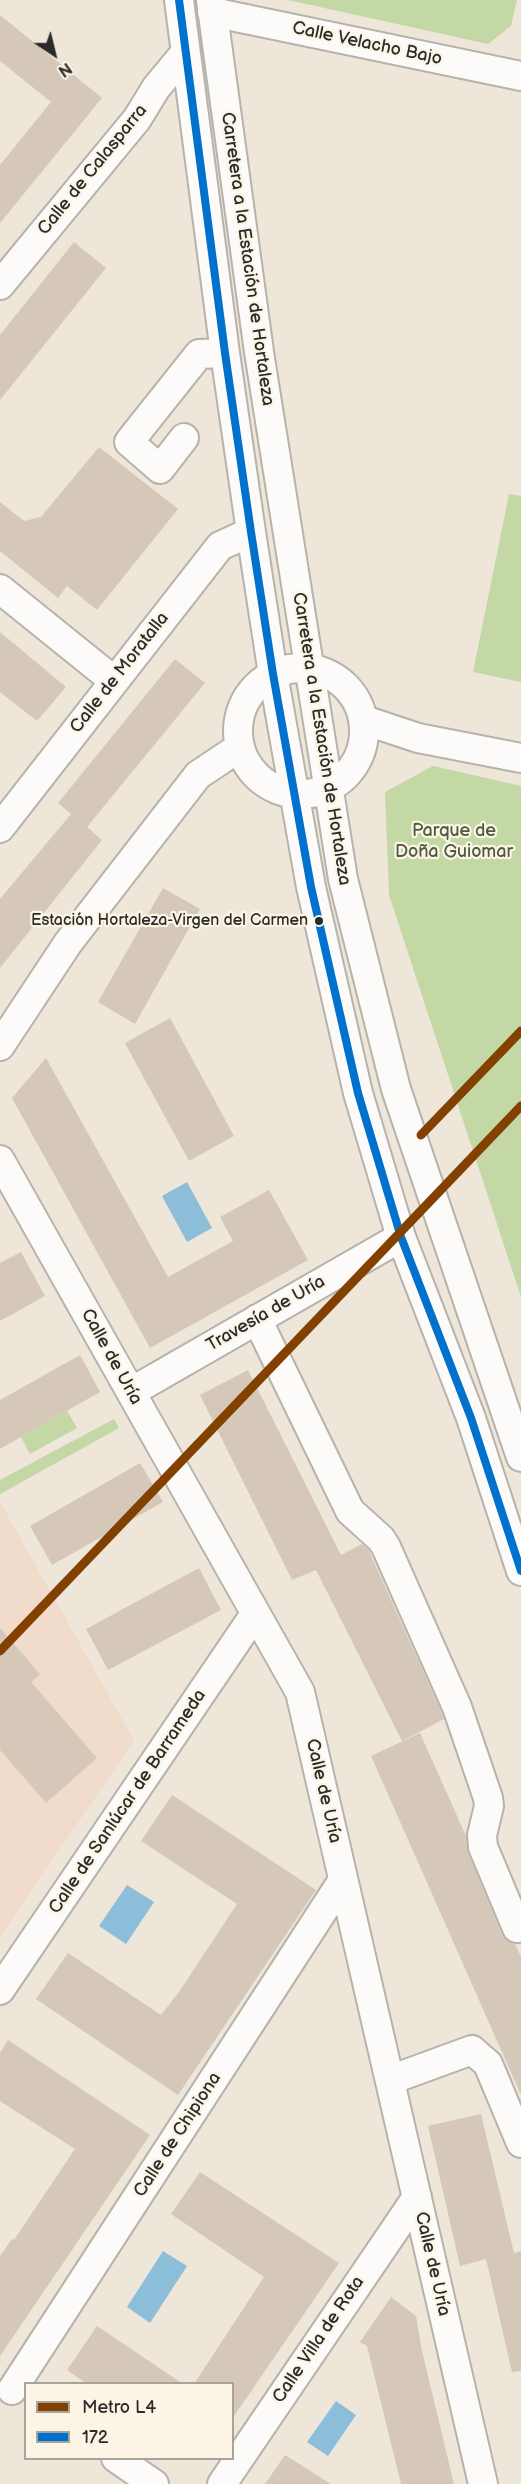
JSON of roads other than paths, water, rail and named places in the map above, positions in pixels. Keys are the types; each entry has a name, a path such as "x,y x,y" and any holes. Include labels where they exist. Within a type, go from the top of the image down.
{"street":[{"name":"Carretera a la Estación de Hortaleza","path":"179,0 251,532 273,674 311,887 358,1093 401,1237 471,1418 521,1571"},
{"name":"Carretera a la Estación de Hortaleza","path":"212,6 259,352 343,879 396,1089 521,1457"},
{"name":"Calle Velacho Bajo","path":"212,6 521,76"},
{"name":"Calle de Calasparra","path":"0,285 137,119 156,88 185,53"},
{"path":"184,438 160,469 129,442 199,354 225,353"},
{"name":"Calle de Moratalla","path":"0,828 113,680 220,546 251,532"},
{"path":"0,589 113,680"},
{"path":"309,668 328,673 345,685 358,701 364,720 364,741 358,760 346,776 329,788 312,793 294,794 275,789 259,778 248,764 240,747 238,725 244,705 256,687 273,674 291,669 309,668"},
{"path":"364,720 418,738 521,758"},
{"path":"0,1046 68,943 198,775 240,747"},
{"name":"Calle de Uría","path":"0,1160 300,1692 483,2484"},
{"name":"Travesía de Uría","path":"131,1392 401,1237"},
{"path":"257,1319 350,1511 381,1539 386,1547 457,1707 488,1798 489,1806 482,1835 483,1846 517,1928"},
{"name":"Calle de Sanlúcar de Barrameda","path":"0,1990 255,1614"},
{"name":"Calle de Chipiona","path":"13,2390 343,1880"},
{"path":"390,2080 472,2050 488,2064 521,2143"},
{"name":"Calle Villa de Rota","path":"222,2484 417,2197"},
{"path":"119,2460 154,2484"}],"water":[{"path":"187,1182 212,1228 187,1242 162,1196"},
{"path":"127,1885 154,1902 126,1944 99,1926"},
{"path":"163,2251 187,2266 150,2323 127,2307"},
{"path":"336,2401 356,2415 328,2456 307,2442"}],"metro line":[{"name":"L4","path":"421,1135 521,1031"},
{"name":"L4","path":"0,1651 521,1106"}],"place":[{"name":"Estación Hortaleza-Virgen del Carmen","path":"319,921"}],"park label":[{"name":"Parque de Doña Guiomar","path":"454,841"}]}
